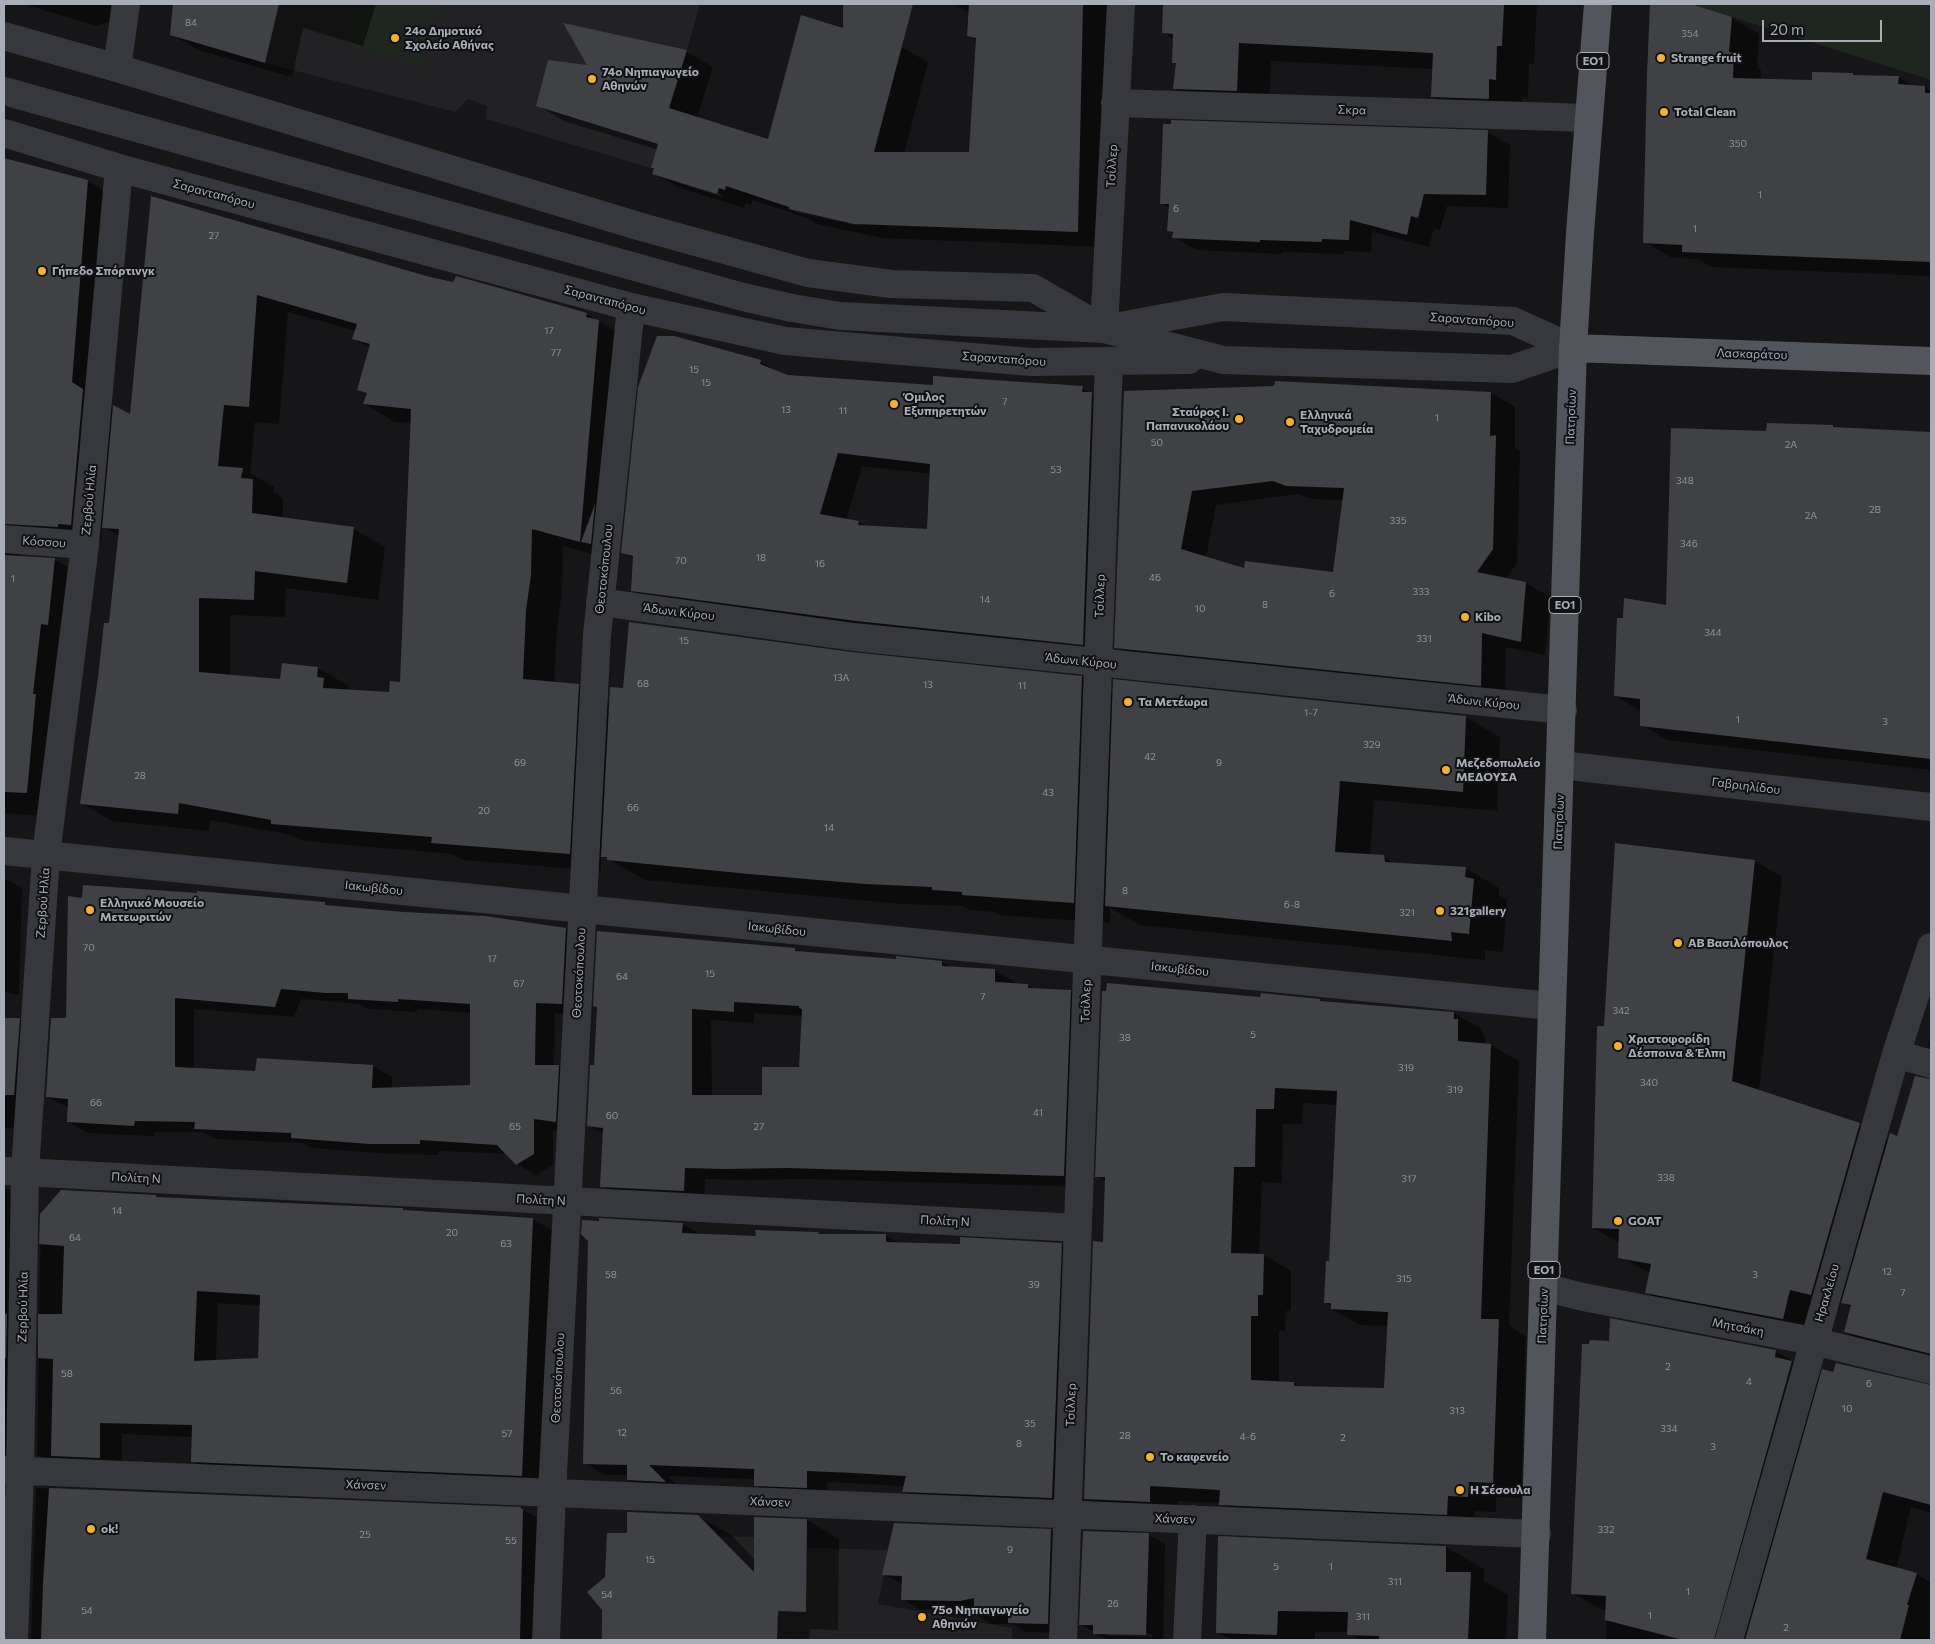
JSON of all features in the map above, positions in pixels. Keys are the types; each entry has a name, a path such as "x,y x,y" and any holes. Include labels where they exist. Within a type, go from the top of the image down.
{"main road":[{"name":"Πατησίων","path":"1535,1640 1536,1534 1551,1006 1563,710 1573,348 1598,4"},
{"name":"Λασκαράτου","path":"1573,348 1931,361"}],"street":[{"path":"117,68 126,4"},
{"name":"Τσίλλερ","path":"1104,329 1120,4"},
{"name":"Σαρανταπόρου","path":"4,36 117,68 638,226 808,273 891,284 1033,288 1104,329 1232,308 1514,321 1573,348"},
{"name":"Σαρανταπόρου","path":"4,91 744,297 792,308 840,316 1104,329 1223,360"},
{"name":"Σκρα","path":"1115,103 1589,118"},
{"name":"Σαρανταπόρου","path":"4,133 119,168 631,308 785,341 1031,362 1223,360 1512,369 1573,348"},
{"name":"Ζερβού Ηλία","path":"14,1640 12,1471 15,1172 46,855 85,545 119,168"},
{"name":"Θεοτοκόπουλου","path":"546,1640 567,1201 600,602 631,308"},
{"name":"Τσίλλερ","path":"1063,1640 1109,361"},
{"name":"Κόσσου","path":"4,539 85,545"},
{"name":"Άδωνι Κύρου","path":"600,602 854,637 1563,710"},
{"name":"Γαβριηλίδου","path":"1561,765 1931,807"},
{"name":"Ιακωβίδου","path":"4,851 1551,1006"},
{"name":"Ηρακλείου","path":"1729,1640 1896,1054 1931,947"},
{"path":"1896,1054 1931,1064"},
{"name":"Πολίτη Ν","path":"15,1172 1078,1228"},
{"name":"Μητσάκη","path":"1543,1287 1583,1297 1813,1341 1931,1370"},
{"name":"Χάνσεν","path":"12,1471 1536,1534"},
{"path":"1187,1640 1193,1519"}],"shaded area":[{"path":"279,4 700,4 651,168 486,119 487,106 468,99 455,112 265,63"},
{"path":"358,4 440,4 421,67 345,44"},
{"path":"1691,4 1931,4 1931,80 1732,17"},
{"path":"627,1518 687,1536 703,1519 719,1536 754,1537 754,1525 807,1525 807,1548 888,1550 878,1604 1012,1628 1012,1640 601,1640 602,1610 587,1592 605,1577 607,1533 627,1533"},
{"path":"793,1638 874,1640 793,1640"}],"building":[{"path":"173,4 279,4 265,63 170,35"},
{"path":"843,4 913,4 874,152 969,152 976,38 967,36 969,4 1083,4 1078,232 854,224 789,209 789,207 726,186 725,190 719,188 717,194 652,174 654,168 651,168 658,144 536,106 548,60 587,65 563,23 687,50 669,108 768,139 801,15 843,28"},
{"path":"1163,4 1504,4 1502,46 1497,46 1496,80 1489,79 1489,99 1431,97 1433,53 1239,43 1237,91 1173,89 1176,63 1172,63 1173,34 1162,33"},
{"path":"1650,4 1691,4 1732,17 1729,52 1734,53 1733,78 1812,80 1812,72 1853,73 1853,75 1899,76 1898,84 1925,86 1925,93 1931,93 1931,262 1682,252 1682,245 1643,243"},
{"path":"1171,120 1488,130 1486,195 1424,194 1418,218 1411,216 1407,235 1350,220 1349,240 1322,239 1322,242 1260,240 1260,242 1172,238 1173,232 1167,231 1169,204 1160,204 1163,124 1171,124"},
{"path":"4,158 88,180 72,382 83,389 71,525 58,524 58,527 4,524"},
{"path":"151,196 430,277 453,282 456,276 587,313 586,317 599,320 580,542 532,529 531,575 526,610 523,679 579,684 570,854 431,843 432,837 271,824 271,820 179,803 178,814 80,804 104,623 109,623 119,529 102,528 113,405 130,414","holes":["257,295 357,324 352,339 370,344 357,390 367,393 363,404 411,409 400,682 390,681 389,692 323,688 324,678 317,677 318,667 282,663 280,679 199,672 199,598 254,600 255,571 347,583 354,527 252,513 253,479 241,478 243,468 218,466 224,405 249,407"]},
{"path":"657,336 674,336 761,360 760,364 788,375 933,385 933,376 1083,386 1082,392 1092,392 1083,645 856,621 631,591 633,556 621,553 638,387","holes":["838,453 930,464 927,529 858,525 859,521 820,514"]},
{"path":"1275,381 1491,392 1490,436 1496,435 1493,549 1477,572 1526,582 1521,642 1482,633 1481,686 1114,648 1124,391 1274,386","holes":["1273,481 1286,486 1344,488 1333,572 1245,561 1244,568 1181,549 1192,491"]},
{"path":"1767,423 1833,425 1833,427 1931,432 1931,759 1640,726 1640,699 1614,696 1617,618 1623,618 1624,598 1666,605 1671,428 1766,431"},
{"path":"595,504 591,544 581,542"},
{"path":"4,555 55,558 48,625 41,624 33,694 36,694 27,793 4,792"},
{"path":"629,622 852,652 1082,676 1074,903 962,895 962,892 932,890 932,887 865,884 749,874 607,860 607,857 601,857 610,687 623,688"},
{"path":"1113,679 1466,716 1463,792 1340,781 1335,852 1384,855 1385,862 1466,867 1465,877 1474,879 1469,934 1451,932 1452,941 1105,906"},
{"path":"1615,843 1755,860 1732,1081 1860,1123 1811,1295 1790,1290 1783,1319 1645,1293 1651,1264 1618,1258 1619,1229 1592,1228 1597,1026 1604,1026"},
{"path":"83,885 197,893 197,891 325,902 325,905 403,912 485,916 566,928 562,1004 536,1003 535,1065 559,1065 556,1122 534,1119 534,1154 516,1165 497,1145 420,1140 420,1144 370,1144 291,1138 291,1133 194,1129 195,1122 135,1121 134,1126 67,1122 68,1099 46,1097 51,1018 66,1018 68,896 82,898","holes":["281,989 348,993 348,999 398,1002 398,999 470,1004 470,1085 372,1088 373,1065 257,1058 255,1071 175,1067 175,998 275,1007"]},
{"path":"597,931 795,948 795,951 896,959 896,956 942,961 942,966 995,969 995,982 1028,984 1028,988 1071,990 1064,1176 786,1168 685,1168 684,1191 600,1187 603,1128 587,1126 590,1065 594,1065 597,1007 593,1006","holes":["734,1002 799,1006 802,1009 799,1067 762,1067 762,1095 692,1095 692,1009 734,1012"]},
{"path":"1107,983 1260,997 1261,993 1320,999 1320,1001 1454,1012 1454,1019 1458,1019 1458,1041 1491,1044 1481,1319 1499,1319 1493,1483 1469,1482 1468,1497 1448,1496 1447,1515 1219,1505 1220,1490 1150,1486 1150,1502 1084,1499 1093,1241 1103,1242 1105,1177 1095,1177 1102,991 1106,991","holes":["1275,1088 1337,1091 1329,1261 1326,1261 1324,1303 1331,1303 1331,1309 1388,1312 1384,1388 1294,1386 1294,1382 1251,1380 1251,1316 1258,1316 1258,1295 1263,1295 1264,1254 1231,1253 1234,1167 1255,1167 1256,1109 1274,1109"]},
{"path":"4,1018 20,1018 14,1095 4,1095"},
{"path":"1915,1076 1931,1079 1931,1354 1844,1332 1851,1305 1841,1303 1890,1133 1897,1136"},
{"path":"61,1190 156,1195 156,1197 403,1208 403,1210 533,1218 522,1476 191,1462 192,1425 100,1423 100,1458 51,1456 53,1359 38,1358 38,1314 62,1314 64,1246 39,1244 40,1214","holes":["197,1291 260,1295 258,1358 194,1361"]},
{"path":"599,1218 683,1223 682,1233 756,1236 755,1230 818,1232 819,1234 886,1234 886,1242 960,1244 960,1237 1062,1243 1052,1498 902,1492 906,1476 807,1471 807,1488 754,1486 754,1469 649,1465 666,1482 627,1480 627,1465 583,1464 588,1241 581,1234 582,1220 599,1221"},
{"path":"4,1314 7,1314 6,1358 4,1358"},
{"path":"1610,1318 1776,1350 1775,1357 1792,1361 1714,1640 1683,1640 1605,1620 1606,1596 1571,1594 1582,1344 1589,1344 1590,1340 1609,1341"},
{"path":"1836,1363 1931,1385 1931,1505 1883,1492 1866,1559 1917,1573 1907,1605 1909,1605 1900,1640 1745,1640 1822,1369 1833,1372"},
{"path":"49,1488 521,1507 523,1509 520,1640 41,1640"},
{"path":"627,1512 698,1515 754,1572 754,1517 807,1519 806,1612 778,1611 777,1640 602,1640 602,1610 587,1592 605,1577 607,1533 627,1533"},
{"path":"894,1523 1051,1529 1048,1624 1008,1623 1008,1615 974,1615 974,1598 960,1601 901,1600 902,1576 882,1575"},
{"path":"1083,1531 1149,1533 1146,1635 1093,1634 1093,1625 1079,1625"},
{"path":"1218,1536 1446,1546 1446,1572 1471,1572 1468,1640 1379,1640 1379,1636 1347,1635 1348,1612 1278,1611 1277,1635 1216,1633"}],"place":[{"name":"24ο Δημοτικό Σχολείο Αθήνας","path":"395,38"},
{"name":"Strange fruit","path":"1661,58"},
{"name":"74ο Νηπιαγωγείο Αθηνών","path":"592,79"},
{"name":"Total Clean","path":"1664,112"},
{"name":"Γήπεδο Σπόρτινγκ","path":"42,271"},
{"name":"Όμιλος Εξυπηρετητών","path":"894,404"},
{"name":"Σταύρος Ι. Παπανικολάου","path":"1239,419"},
{"name":"Ελληνικά Ταχυδρομεία","path":"1290,422"},
{"name":"Kibo","path":"1465,617"},
{"name":"Τα Μετέωρα","path":"1128,702"},
{"name":"Μεζεδοπωλείο ΜΕΔΟΥΣΑ","path":"1446,770"},
{"name":"Ελληνικό Μουσείο Μετεωριτών","path":"90,910"},
{"name":"321gallery","path":"1440,911"},
{"name":"ΑΒ Βασιλόπουλος","path":"1678,943"},
{"name":"Χριστοφορίδη Δέσποινα & Έλπη","path":"1618,1046"},
{"name":"GOAT","path":"1618,1221"},
{"name":"Το καφενείο","path":"1150,1457"},
{"name":"Η Σέσουλα","path":"1460,1490"},
{"name":"ok!","path":"91,1529"},
{"name":"75ο Νηπιαγωγείο Αθηνών","path":"922,1617"}]}
